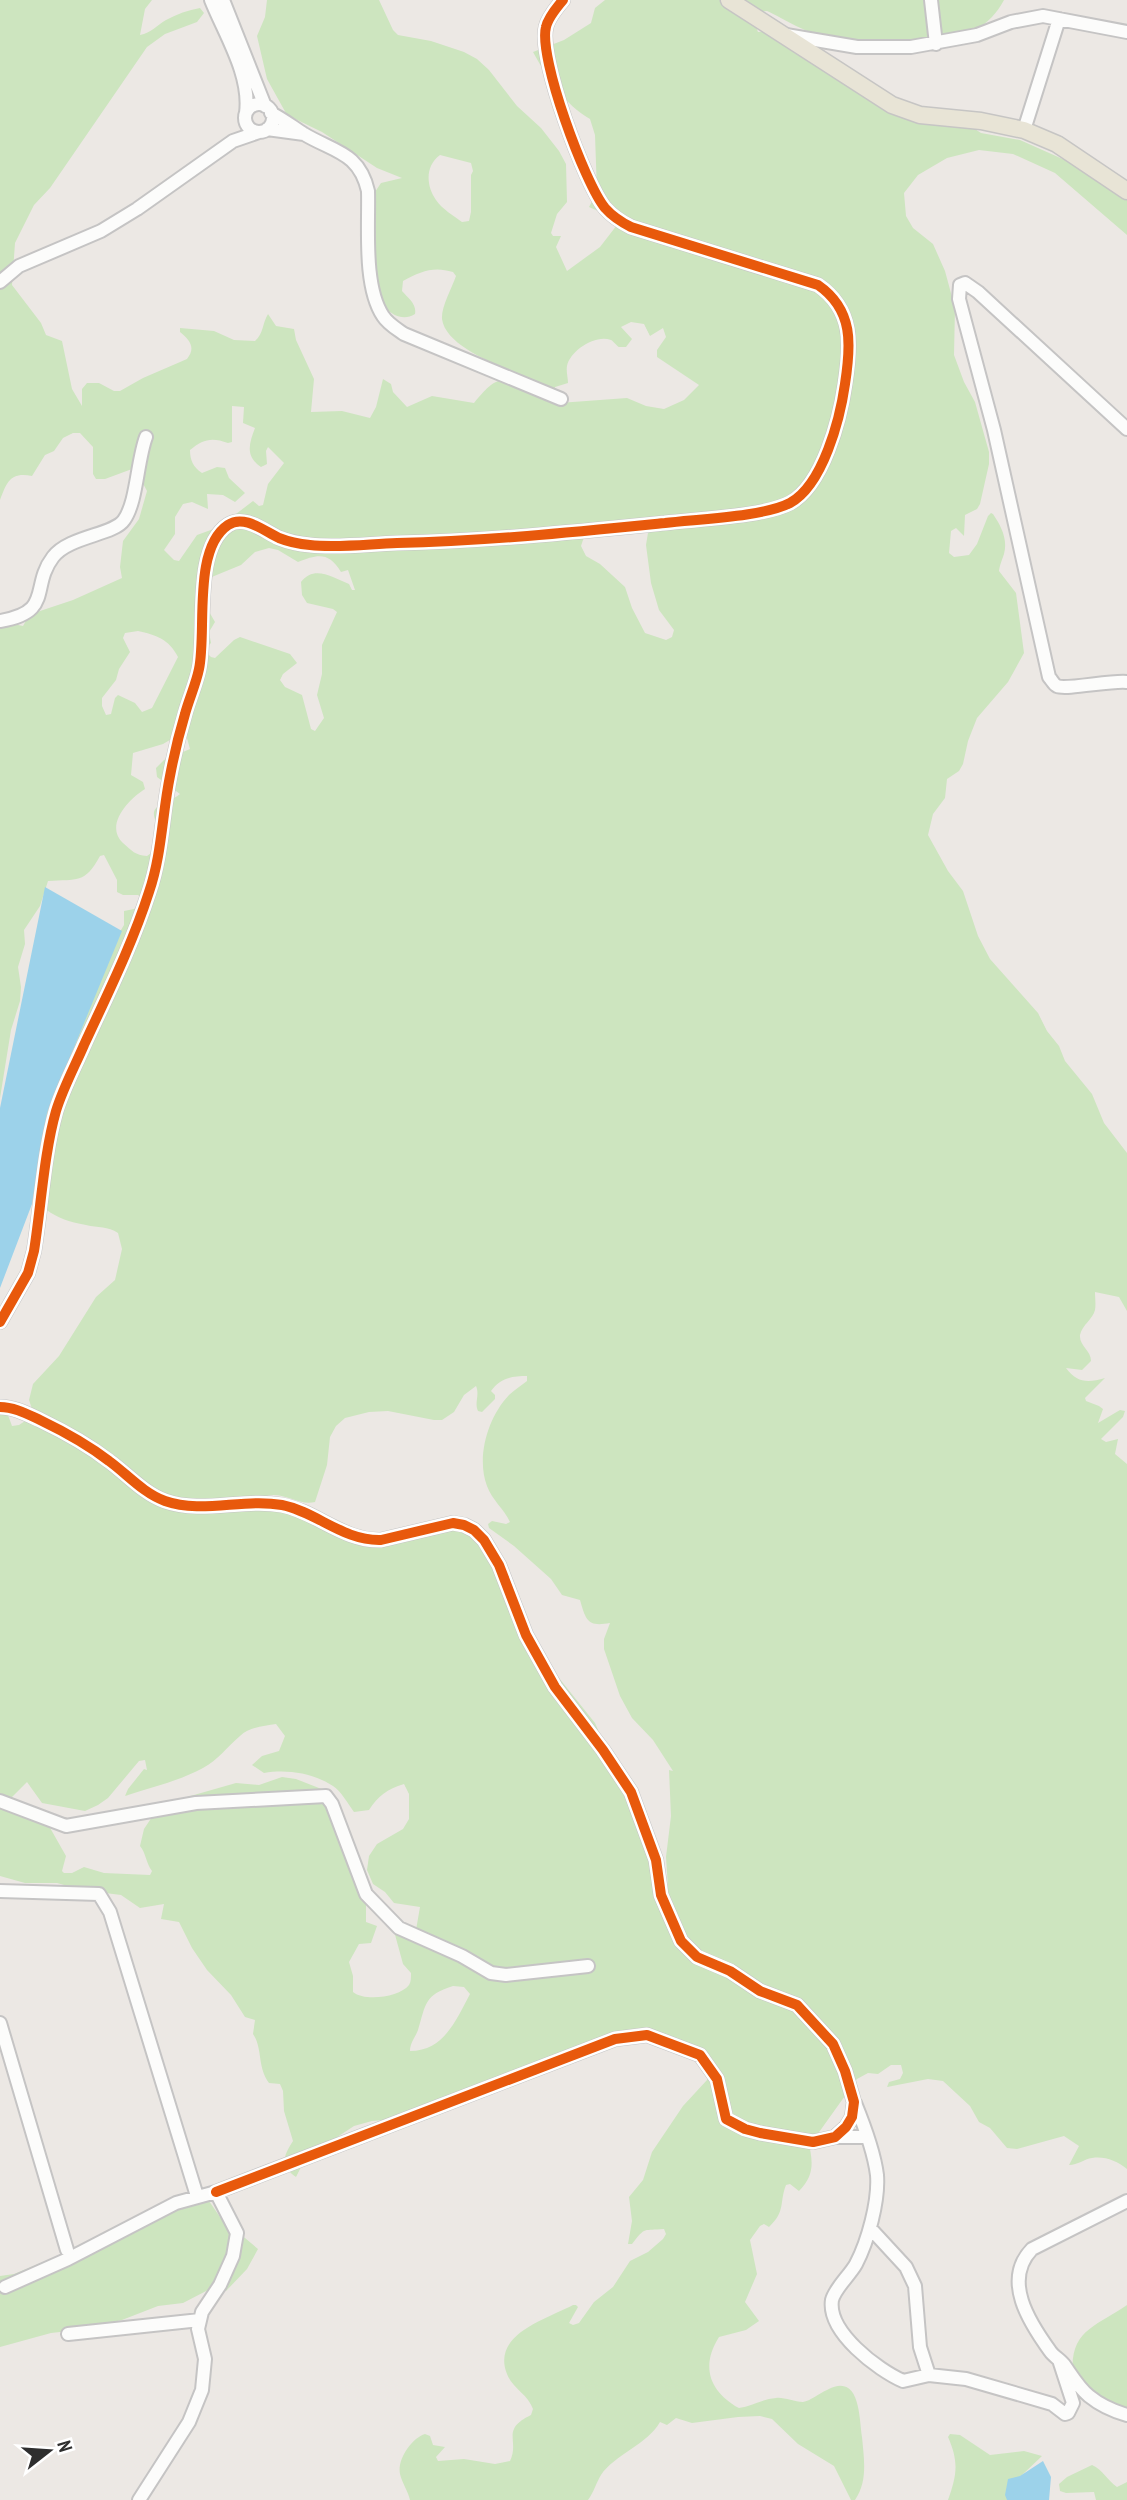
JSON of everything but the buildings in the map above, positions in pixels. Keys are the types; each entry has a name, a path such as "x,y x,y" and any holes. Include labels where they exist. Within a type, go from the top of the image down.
{"main road":[{"path":"729,0 892,104 920,115 981,121 1024,130 1057,144 1127,191"}],"street":[{"path":"211,0 247,90 246,115 250,129 304,134"},
{"path":"0,282 19,266 101,231 137,209 233,141 263,131 272,122 223,0"},
{"path":"0,1322 28,1273 34,1251 56,1110 138,927 159,863 169,778 199,669 203,586 219,533 229,524 248,522 282,539 313,545 463,542 552,536 721,517 789,504 811,484 823,461 845,389 850,345 842,311 831,294 818,285 631,227 617,219 605,207 588,177 550,68 545,42 546,26 563,0"},
{"path":"931,0 936,44"},
{"path":"779,34 857,47 911,47 977,35 1027,17 1043,16 1127,32"},
{"path":"1024,130 1059,19"},
{"path":"233,141 246,115 256,105 268,109 304,134 348,156 358,164 368,191 373,290 383,317 390,325 404,334 561,399"},
{"path":"1127,429 978,292 965,283 960,285 959,299 994,430 1049,677 1054,684 1064,687 1127,681"},
{"path":"0,621 16,618 32,608 54,556 63,548 79,539 121,524 131,506 140,453 146,437"},
{"path":"0,1407 21,1412 72,1435 144,1490 181,1505 279,1505 296,1509 348,1535 370,1541 381,1541 453,1524 474,1530 484,1540 499,1565 526,1635 555,1686 603,1749 631,1793 656,1860 661,1895 681,1941 697,1957 730,1971 760,1991 797,2005 833,2044 845,2071 877,2178 870,2228 856,2265 832,2298 833,2315 855,2347 883,2371 903,2381 929,2375 966,2379 1052,2404 1065,2414 1069,2413 1073,2403 1059,2360"},
{"path":"0,1801 66,1826 196,1803 326,1796 332,1804 366,1895 399,1928 462,1956 491,1973 506,1975 588,1966"},
{"path":"0,1891 99,1894 110,1912 197,2196"},
{"path":"0,2023 67,2250"},
{"path":"5,2287 68,2259 176,2203 216,2192 615,2039 647,2035 700,2055 717,2079 726,2119 745,2129 813,2142 835,2137 866,2137"},
{"path":"835,2137 852,2117 854,2102"},
{"path":"139,2500 190,2422 202,2390 205,2359 198,2329 200,2320 233,2256 237,2233 216,2192"},
{"path":"1127,2201 1032,2249 1024,2258 1018,2273 1021,2301 1032,2324 1052,2353 1087,2395 1111,2410 1127,2415"},
{"path":"870,2228 906,2267 915,2286 918,2297 917,2329 929,2375"},
{"path":"68,2334 200,2320"}],"green space":[{"path":"0,0 152,0 145,9 140,35 183,12 200,8 204,13 197,22 165,34 147,47 50,188 34,205 15,243 12,285 41,323 46,335 62,341 72,389 82,406 82,389 87,383 99,383 114,391 120,391 187,359 191,344 180,332 180,328 214,331 234,340 255,341 268,314 276,326 294,329 296,340 314,379 311,412 342,411 370,418 376,407 383,379 391,384 393,392 407,407 432,396 474,403 490,386 502,380 539,387 531,380 479,356 454,340 446,330 442,314 456,276 453,272 428,270 403,281 402,291 415,310 415,314 408,317 390,312 380,302 373,291 373,195 381,183 402,178 377,168 322,132 287,115 267,79 257,36 265,17 267,0 379,0 398,35 431,41 477,59 517,106 541,128 566,164 567,202 557,214 551,233 553,236 561,236 556,247 567,271 600,247 617,225 607,215 589,207 597,192 595,135 590,119 565,98 533,52 564,40 591,23 595,8 605,0 1004,0 992,17 975,30 964,34 925,38 839,39 812,33 767,11 756,12 752,17 758,32 769,31 868,92 958,118 981,133 1020,140 1076,165 1127,200 1127,235 1055,173 1013,154 979,150 947,158 918,175 904,193 906,216 913,228 933,244 945,271 955,308 954,355 975,402 989,452 980,504 977,509 965,515 964,536 956,528 951,531 949,553 954,557 969,555 977,544 988,516 993,514 1005,543 999,571 1016,593 1024,653 1008,682 977,718 963,764 959,771 947,779 945,798 933,814 928,835 948,871 963,891 978,936 990,959 1038,1013 1059,1046 1065,1061 1092,1094 1104,1123 1127,1153 1127,1311 1119,1297 1095,1292 1095,1310 1080,1335 1091,1361 1082,1370 1066,1368 1074,1377 1083,1381 1105,1378 1085,1398 1103,1409 1098,1423 1120,1410 1125,1411 1123,1417 1101,1439 1106,1442 1118,1439 1115,1454 1127,1464 1127,2169 1115,2161 1102,2158 1069,2165 1079,2146 1064,2136 1017,2149 1007,2148 990,2128 979,2122 970,2106 943,2081 928,2079 887,2087 889,2082 900,2079 903,2073 901,2065 891,2065 878,2074 868,2073 857,2079 817,2135 808,2140 811,2167 808,2179 799,2191 790,2184 786,2185 778,2216 769,2227 764,2224 760,2226 750,2240 757,2274 745,2302 759,2321 746,2330 719,2337 713,2348 709,2368 711,2378 721,2394 739,2408 776,2398 803,2402 838,2386 852,2391 858,2408 864,2462 862,2485 855,2500 851,2500 834,2466 798,2444 772,2419 760,2416 692,2423 676,2418 667,2425 660,2422 648,2437 607,2468 588,2500 410,2500 401,2477 401,2462 406,2450 425,2434 430,2436 433,2445 445,2447 436,2457 438,2461 464,2459 495,2464 510,2461 513,2454 513,2431 522,2420 531,2415 533,2409 507,2374 504,2360 507,2348 514,2338 536,2322 573,2305 578,2307 569,2323 579,2323 594,2302 613,2287 630,2261 648,2252 663,2239 666,2234 664,2229 648,2230 632,2244 628,2244 632,2221 629,2197 643,2180 652,2152 683,2106 707,2080 711,2071 709,2060 650,2039 613,2043 395,2119 354,2126 310,2155 296,2177 285,2165 285,2156 293,2141 284,2111 283,2091 280,2084 269,2083 265,2077 253,2034 255,2020 245,2017 231,1995 207,1970 179,1922 161,1919 164,1904 140,1908 121,1895 82,1890 57,1883 25,1883 0,1876 0,1402 5,1407 12,1426 31,1417 33,1412 29,1400 33,1384 59,1356 96,1297 115,1280 122,1249 118,1233 64,1219 47,1210 22,1177 105,933 121,930 124,925 124,911 134,909 144,900 138,895 123,895 117,892 117,880 104,855 100,856 85,876 73,880 48,881 40,906 24,930 25,944 18,967 20,1001 11,1030 0,1098 0,621 23,626 34,613 73,600 122,578 120,567 123,541 139,519 147,491 132,469 105,479 96,479 93,474 93,447 80,433 73,433 63,438 54,451 45,455 32,476 19,476 10,480 0,500","holes":["440,155 471,163 473,171 469,221 462,222 436,200 429,183 432,165","631,322 644,324 650,336 663,328 666,337 657,350 657,357 699,385 684,400 664,409 646,406 627,398 559,403 553,397 555,387 568,383 569,360 584,345 605,339 612,340 619,347 626,347 632,339 621,327","232,406 244,407 243,423 255,428 250,444 252,459 261,467 267,464 268,447 284,463 268,484 263,505 259,506 253,501 219,527 197,535 179,561 174,560 164,550 175,534 175,517 183,504 192,502 208,509 207,494 223,495 235,502 245,493 229,478 225,468 217,467 202,473 191,460 190,450 199,443 212,440 232,442","661,516 662,519 648,533 646,545 651,583 659,610 674,630 672,637 666,640 645,633 625,587 600,564 586,556 581,546 585,534 654,520","269,548 278,550 298,562 322,556 332,561 341,572 348,570 355,590 352,590 349,584 317,573 301,582 302,595 307,603 337,612 322,645 322,674 317,695 324,718 315,731 311,729 302,695 285,687 280,680 283,674 297,663 290,654 240,637 215,658 204,650 211,643 209,632 215,622 200,596 202,581 241,565 255,552","138,631 151,634 166,642 178,657 152,708 142,712 135,703 118,695 111,714 106,715 102,698 116,680 119,669 130,652 123,638 125,633","185,731 190,749 164,760 156,768 157,777 180,794 154,811 159,832 158,848 147,856 137,854 126,846 118,836 116,828 126,806 145,789 143,782 131,775 133,753 163,744","527,1376 527,1381 509,1395 495,1414 486,1438 483,1463 489,1491 510,1522 506,1524 492,1521 488,1524 489,1528 551,1579 562,1595 580,1600 589,1621 597,1624 610,1623 604,1639 604,1649 620,1696 632,1718 653,1740 673,1771 669,1770 671,1816 666,1857 667,1895 627,1785 608,1753 595,1723 535,1648 484,1542 468,1532 446,1529 356,1544 301,1515 259,1499 274,1495 302,1502 315,1502 327,1465 330,1437 336,1426 345,1418 388,1411 442,1420 454,1412 464,1395 476,1386 477,1408 482,1412 495,1399 491,1391 502,1381","276,1724 285,1736 279,1751 262,1756 252,1765 264,1773 300,1773 317,1778 339,1791 354,1812 369,1810 384,1794 404,1784 409,1794 409,1819 403,1829 377,1844 369,1856 367,1870 373,1884 385,1892 394,1903 420,1907 416,1930 394,1931 403,1964 411,1973 409,1985 398,1993 366,1997 353,1992 353,1976 349,1962 359,1944 371,1943 377,1926 366,1922 366,1897 324,1790 296,1779 282,1777 259,1785 236,1783 173,1801 152,1817 144,1829 140,1846 152,1871 150,1875 104,1873 84,1867 72,1873 64,1873 62,1871 66,1856 49,1826 16,1804 12,1797 27,1782 42,1803 85,1811 108,1798 139,1761 145,1760 147,1770 144,1769 125,1796 174,1781 203,1768 244,1733","453,1986 464,1987 470,1994 454,2023 440,2040 422,2050 410,2051 431,1997"]},
{"path":"199,2198 209,2201 220,2217 258,2249 247,2269 226,2291 210,2289 183,2303 158,2306 122,2320 51,2333 0,2347 0,2276 14,2274"},
{"path":"1127,2305 1127,2412 1114,2408 1073,2374 1073,2359 1080,2338 1087,2331"},
{"path":"950,2434 960,2435 990,2455 1024,2451 1042,2456 1021,2476 1019,2500 948,2500 956,2468 948,2437"},
{"path":"1092,2465 1117,2487 1127,2482 1127,2500 1096,2500 1094,2492 1060,2491 1059,2484 1067,2477"}],"water":[{"path":"45,887 122,931 47,1113 32,1204 0,1288 0,1108"},
{"path":"1043,2461 1051,2477 1049,2500 1007,2500 1005,2495 1008,2479 1020,2476"}],"cycle path":[{"path":"0,1322 28,1273 34,1251 48,1144 59,1102 127,951 153,878 173,760 199,669 203,592 209,552 228,525 247,522 294,543 353,546 531,536 711,519 778,508 790,503 802,494 821,467 834,432 847,370 849,342 844,317 838,306 818,285 631,227 605,208 596,195 575,148 549,65 545,42 546,27 563,0"},
{"path":"0,1407 25,1413 76,1439 157,1498 179,1505 282,1505 367,1539 381,1540 453,1523 474,1530 484,1540 499,1565 526,1635 555,1687 631,1792 656,1860 661,1895 681,1941 697,1957 730,1971 760,1991 797,2005 833,2044 854,2102 852,2117 835,2137 813,2142 760,2133 726,2119 717,2079 700,2055 647,2035 615,2039 216,2192"}]}
